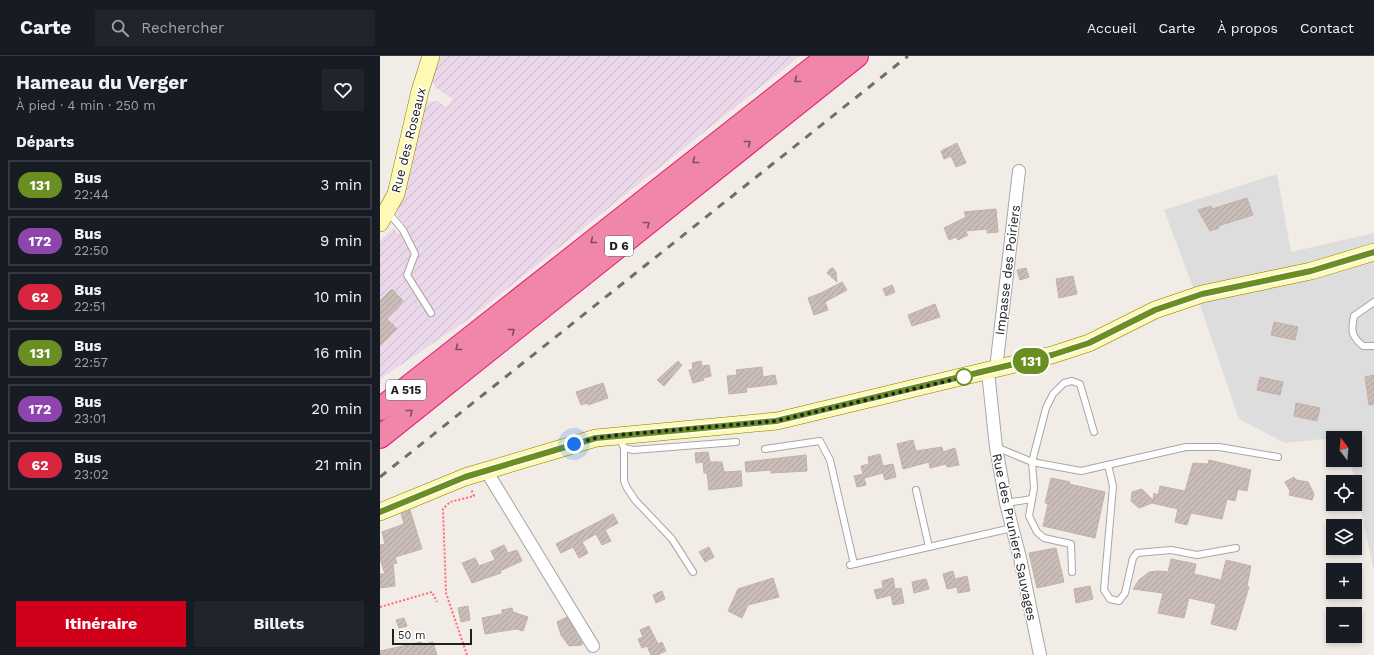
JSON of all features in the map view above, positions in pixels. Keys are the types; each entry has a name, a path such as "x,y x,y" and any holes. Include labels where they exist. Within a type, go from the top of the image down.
{"highway":[{"name":"D 6","path":"380,410 828,56"},
{"name":"D 6","path":"380,437 857,56"}],"street":[{"name":"Rue des Roseaux","path":"383,217 396,194 420,91 431,56"},
{"name":"Impasse des Poiriers","path":"993,370 996,360 1019,171"},
{"path":"380,512 465,477 596,438 621,442 776,421 993,370 1089,343 1155,310 1202,294 1311,271 1374,252"},
{"name":"Rue des Pruniers Sauvages","path":"993,370 996,447 1006,503 1040,655"},
{"path":"486,472 592,646"}],"lane":[{"path":"383,217 403,230 415,254 407,275 431,313"},
{"path":"1374,302 1354,316 1352,329 1355,339 1363,346 1374,346"},
{"path":"1072,572 1071,544 1044,538 1037,532 1029,516 1034,488 1032,462 1046,408 1053,394 1064,384 1072,381 1080,384 1094,432"},
{"path":"765,449 820,441 830,460 852,564 1012,528"},
{"path":"621,442 633,450 736,442"},
{"path":"621,442 624,481 627,488 635,500 672,540 693,572"},
{"path":"996,447 1032,462 1081,471 1186,447 1218,447 1278,457"},
{"path":"1108,465 1113,486 1104,590 1110,600 1119,601 1126,593 1133,558 1137,554 1171,550 1197,555 1236,548"},
{"path":"916,490 929,547"},
{"path":"1006,503 1032,499"}],"path":[{"path":"465,477 474,496 450,502 444,509 446,593 468,655"},
{"path":"380,607 432,592 437,602"}],"shaded area":[{"path":"437,56 800,56 469,319 380,379 380,241 394,228 398,234 406,227 397,214 426,102 438,101 446,107 453,99 436,88 432,81 431,74"},
{"path":"1277,174 1291,252 1374,233 1374,571 1361,511 1362,475 1353,475 1352,467 1362,467 1362,431 1326,431 1326,439 1285,443 1239,419 1201,308 1164,210"}],"building":[{"path":"957,143 966,163 956,167 951,156 944,159 941,151"},
{"path":"1247,198 1253,215 1218,226 1219,228 1210,231 1198,210 1211,206 1212,209"},
{"path":"996,209 998,232 987,233 987,229 965,231 968,235 958,240 956,237 949,240 944,228 966,217 964,212"},
{"path":"833,268 836,272 837,282 827,273"},
{"path":"1026,268 1029,277 1020,280 1017,270"},
{"path":"1073,276 1077,294 1059,298 1056,279"},
{"path":"842,282 847,290 825,302 828,310 814,315 808,298"},
{"path":"892,285 895,292 886,296 883,289"},
{"path":"392,289 403,301 387,319 397,329 380,346 380,301"},
{"path":"935,304 940,317 912,326 908,315"},
{"path":"1274,322 1298,327 1295,340 1271,335"},
{"path":"678,361 682,365 664,386 657,380"},
{"path":"701,361 702,366 709,365 711,376 693,383 689,370 693,369 692,363"},
{"path":"762,367 763,377 775,375 777,384 746,388 747,392 729,394 727,376 737,375 736,370"},
{"path":"1374,375 1374,404 1369,405 1365,377"},
{"path":"1260,377 1283,382 1280,395 1257,390"},
{"path":"603,383 608,398 588,405 587,403 581,405 576,392"},
{"path":"1296,403 1320,408 1317,421 1294,416"},
{"path":"913,440 916,451 942,447 943,452 955,448 959,465 947,467 946,464 930,468 929,462 903,469 897,444"},
{"path":"708,452 710,462 722,462 724,472 741,471 742,486 709,490 707,473 704,473 703,462 696,463 695,453"},
{"path":"880,454 883,466 893,464 896,477 885,480 883,473 864,478 866,485 857,487 854,476 863,474 861,466 869,464 868,457"},
{"path":"806,455 807,471 771,473 771,470 746,472 745,462"},
{"path":"1209,460 1251,470 1247,491 1238,489 1235,501 1227,499 1222,519 1191,513 1187,525 1175,522 1178,509 1152,503 1139,508 1131,501 1132,492 1142,489 1153,500 1154,493 1158,495 1160,486 1185,491 1193,463 1208,464"},
{"path":"1294,477 1296,480 1308,482 1314,494 1312,500 1289,495 1290,491 1285,482"},
{"path":"1051,478 1070,482 1069,484 1105,492 1095,538 1043,526 1048,504 1045,503"},
{"path":"410,510 422,549 395,557 397,563 393,564 395,586 380,588 380,574 385,574 380,559 380,545 385,544 382,532 404,524 401,514"},
{"path":"613,514 618,523 605,530 611,541 602,545 596,534 582,542 588,553 579,558 573,547 561,553 556,544"},
{"path":"504,545 508,553 517,550 522,561 500,571 501,573 472,583 462,563 475,558 479,566 495,560 491,551"},
{"path":"709,547 714,557 705,562 699,552"},
{"path":"1056,548 1064,582 1037,588 1029,553"},
{"path":"1171,559 1196,564 1194,574 1221,580 1226,560 1251,566 1247,586 1249,587 1236,630 1211,624 1216,604 1189,598 1184,618 1158,613 1163,593 1133,589 1139,580 1149,572 1168,572"},
{"path":"953,571 955,579 967,576 970,591 958,593 957,587 947,589 943,574"},
{"path":"773,578 779,597 748,605 742,618 728,611 738,589"},
{"path":"893,578 895,589 901,588 904,603 893,605 891,595 877,599 874,590 883,588 882,581"},
{"path":"926,579 929,589 914,593 912,582"},
{"path":"1090,586 1093,599 1076,603 1074,589"},
{"path":"662,591 665,599 656,603 653,595"},
{"path":"468,606 470,620 461,622 458,608"},
{"path":"512,608 513,612 528,617 523,631 516,629 485,634 482,618 502,614 502,610"},
{"path":"567,617 582,645 569,646 561,635 557,622"},
{"path":"404,618 407,626 399,628 396,620"},
{"path":"649,626 658,644 662,642 666,651 657,655 651,655 647,646 642,648 638,639 643,637 640,630"},
{"path":"421,642 422,645 433,642 437,655 380,655 380,651"}],"railway":[{"path":"380,477 908,56"}],"bus line":[{"name":"131","path":"380,512 465,477 596,438 776,421 988,372 1052,355 1089,343 1155,310 1202,294 1311,271 1374,252"}],"route":[{"path":"574,444 596,438 619,435 776,421 969,376 964,377"}]}
